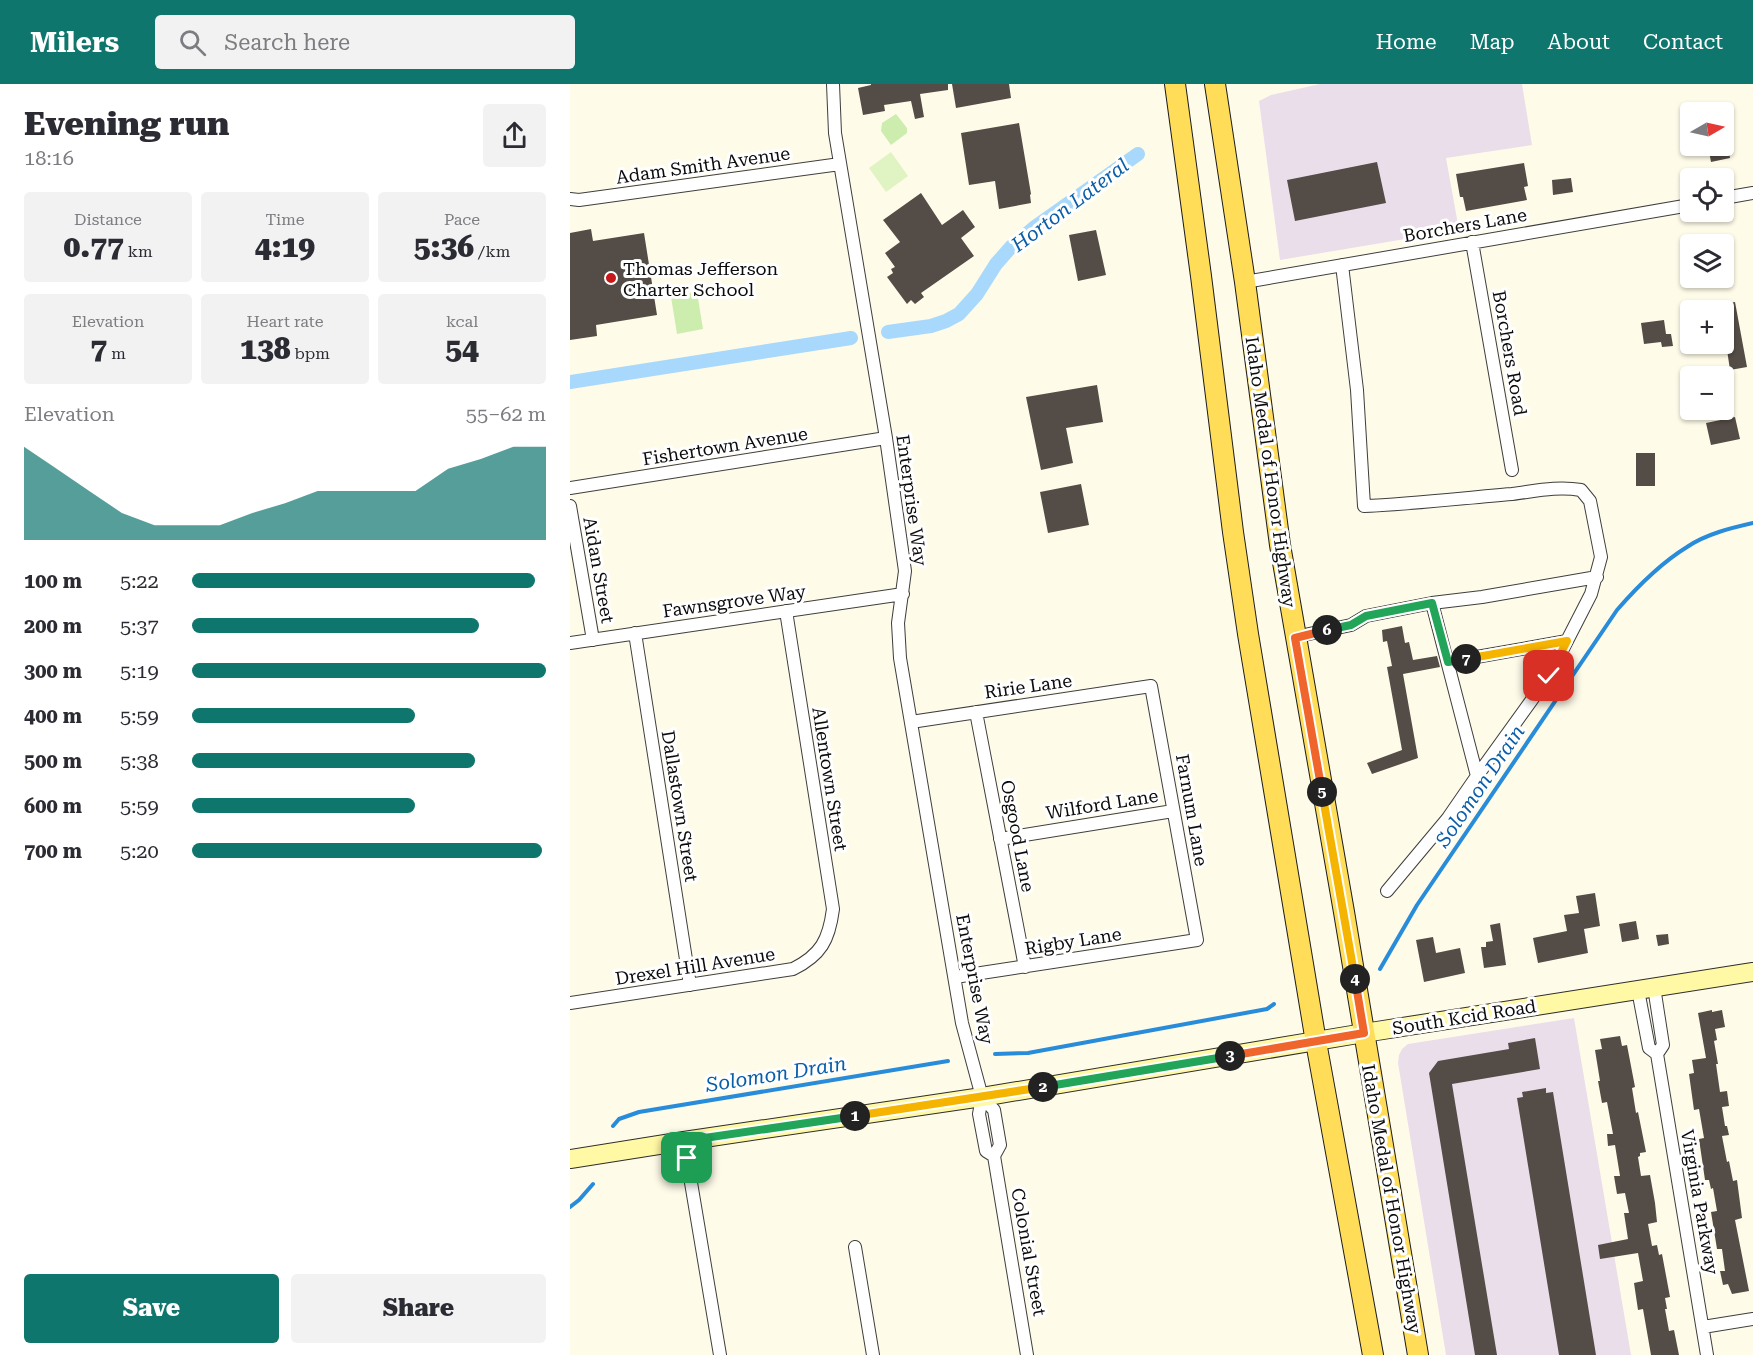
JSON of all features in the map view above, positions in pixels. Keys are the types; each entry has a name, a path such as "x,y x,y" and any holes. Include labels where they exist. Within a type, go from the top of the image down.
{"main road":[{"path":"1175,84 1248,634 1316,1042 1373,1355"},
{"name":"Idaho Medal of Honor Highway","path":"1215,84 1245,282 1280,545 1418,1355"}],"street":[{"name":"Enterprise Way","path":"833,84 835,133 886,438 905,571 898,623 900,658 962,1023 982,1098"},
{"name":"Adam Smith Avenue","path":"570,199 579,200 840,164"},
{"path":"1734,196 1753,193"},
{"name":"Borchers Lane","path":"1245,282 1680,207"},
{"name":"Borchers Road","path":"1472,242 1512,470"},
{"path":"1341,265 1357,390 1364,506 1523,493 1564,487 1581,490 1590,501 1601,557 1591,594 1549,676 1448,818 1387,891"},
{"name":"Fishertown Avenue","path":"570,488 886,438"},
{"name":"Aidan Street","path":"570,506 592,640"},
{"path":"1295,638 1351,625 1366,616 1432,603 1482,597 1597,577"},
{"name":"Fawnsgrove Way","path":"570,643 903,594"},
{"path":"1432,603 1478,776"},
{"name":"Allentown Street","path":"786,611 833,909 830,929 819,949"},
{"name":"Dallastown Street","path":"635,633 690,985"},
{"path":"1448,662 1567,641"},
{"name":"Ririe Lane","path":"911,722 1151,686"},
{"name":"Farnum Lane","path":"1151,686 1197,940"},
{"name":"Osgood Lane","path":"976,712 1025,966"},
{"name":"Wilford Lane","path":"1000,838 1173,811"},
{"name":"Rigby Lane","path":"955,977 1197,940"},
{"name":"Drexel Hill Avenue","path":"570,1003 792,969 809,961 819,949"},
{"name":"South Kcid Road","path":"570,1159 982,1098 1364,1033 1753,972"},
{"name":"Virginia Parkway","path":"1646,988 1649,1048 1657,1054 1707,1355"},
{"name":"Colonial Street","path":"982,1098 979,1114 986,1151 994,1156 1028,1355"},
{"path":"684,1141 720,1355"},
{"path":"855,1247 873,1355"},
{"path":"1703,1327 1753,1319"}],"shaded area":[{"path":"1320,84 1522,84 1532,145 1446,158 1459,230 1280,260 1259,101 1271,95"},
{"path":"1574,1018 1631,1355 1446,1355 1398,1063 1399,1055 1408,1044"}],"green space":[{"path":"896,114 907,128 907,133 891,145 881,131 882,123"},
{"path":"891,152 908,176 886,192 869,168"},
{"path":"697,292 703,329 677,334 671,297"}],"building":[{"path":"871,84 948,84 948,90 920,94 924,117 915,119 911,101 884,105 885,111 863,115 858,88"},
{"path":"952,84 1009,84 1011,98 956,108"},
{"path":"1019,123 1031,203 999,209 995,181 969,185 961,133"},
{"path":"1710,156 1730,156 1730,158 1711,162"},
{"path":"1377,162 1386,203 1295,221 1287,180"},
{"path":"1524,163 1528,186 1524,187 1527,200 1466,211 1463,197 1460,197 1456,174"},
{"path":"1571,178 1573,192 1553,195 1552,180"},
{"path":"921,193 942,225 963,210 975,227 961,238 974,256 921,293 924,297 915,304 911,300 907,304 887,277 893,273 891,269 895,267 885,253 900,242 883,220"},
{"name":"Thomas Jefferson Charter School","path":"591,229 593,241 644,233 657,315 596,325 597,336 570,340 570,233"},
{"path":"1096,230 1106,275 1078,281 1069,235"},
{"path":"1734,302 1747,367 1734,369 1734,366 1729,366 1728,354 1734,354"},
{"path":"1664,320 1666,334 1671,334 1673,346 1662,347 1661,342 1644,344 1641,323"},
{"path":"1097,385 1103,422 1066,428 1073,463 1041,470 1026,397"},
{"path":"1734,417 1740,439 1711,445 1706,423 1734,420"},
{"path":"1636,453 1655,453 1655,486 1636,486"},
{"path":"1081,484 1089,525 1048,533 1040,492"},
{"path":"1402,626 1405,643 1409,642 1413,660 1437,656 1440,667 1403,674 1418,758 1372,774 1367,763 1402,750 1387,667 1392,666 1387,641 1383,642 1382,630"},
{"path":"1595,893 1600,926 1584,929 1588,953 1538,963 1533,938 1567,931 1564,915 1579,913 1576,896"},
{"path":"1636,921 1639,939 1622,942 1619,924"},
{"path":"1500,923 1506,965 1484,968 1481,947 1486,947 1486,942 1493,941 1490,925"},
{"path":"1668,934 1669,944 1658,946 1656,935"},
{"path":"1433,937 1436,953 1460,948 1465,973 1424,982 1416,940"},
{"path":"1712,1010 1712,1012 1722,1010 1725,1027 1715,1029 1717,1040 1714,1041 1720,1092 1727,1091 1729,1106 1722,1107 1729,1135 1722,1136 1733,1181 1737,1180 1742,1218 1735,1220 1749,1291 1732,1294 1728,1284 1723,1285 1720,1271 1725,1271 1722,1249 1717,1249 1711,1212 1717,1211 1713,1188 1711,1189 1709,1180 1705,1180 1699,1139 1704,1138 1699,1109 1694,1110 1689,1074 1694,1073 1692,1060 1706,1058 1698,1013"},
{"path":"1620,1036 1622,1046 1627,1045 1635,1087 1632,1088 1636,1113 1638,1112 1646,1152 1640,1153 1638,1157 1641,1176 1650,1175 1655,1203 1657,1222 1648,1224 1652,1246 1657,1245 1659,1255 1662,1254 1670,1297 1665,1298 1667,1309 1665,1309 1669,1331 1674,1330 1679,1355 1651,1355 1643,1309 1638,1310 1634,1283 1643,1281 1638,1253 1600,1259 1598,1245 1628,1239 1624,1213 1629,1213 1625,1193 1617,1194 1614,1176 1620,1176 1615,1145 1608,1146 1607,1134 1613,1134 1607,1102 1602,1103 1595,1050 1602,1049 1600,1039"},
{"path":"1535,1038 1540,1069 1452,1084 1497,1355 1475,1355 1429,1073 1438,1061 1509,1049 1508,1043"},
{"path":"1546,1088 1546,1093 1553,1092 1596,1355 1559,1355 1517,1098 1523,1097 1522,1092"}],"waterway":[{"name":"Horton Lateral","path":"888,332 931,326 959,314 977,294 996,264 1011,247 1035,227 1138,154"},
{"name":"Horton Lateral","path":"570,382 851,338"},
{"name":"Solomon Drain","path":"1380,969 1417,905 1617,610 1668,560 1694,542 1727,529 1753,523"},
{"name":"Solomon Drain","path":"995,1054 1028,1053 1267,1009 1274,1004"},
{"name":"Solomon Drain","path":"613,1126 619,1119 639,1112 948,1061"},
{"name":"Solomon Drain","path":"570,1207 593,1184"}],"place":[{"name":"Thomas Jefferson Charter School","path":"611,278"}],"route":[{"path":"687,1158 684,1141 982,1098 1364,1033 1295,638 1351,625 1366,616 1432,603 1448,662 1567,641 1549,676"}]}
